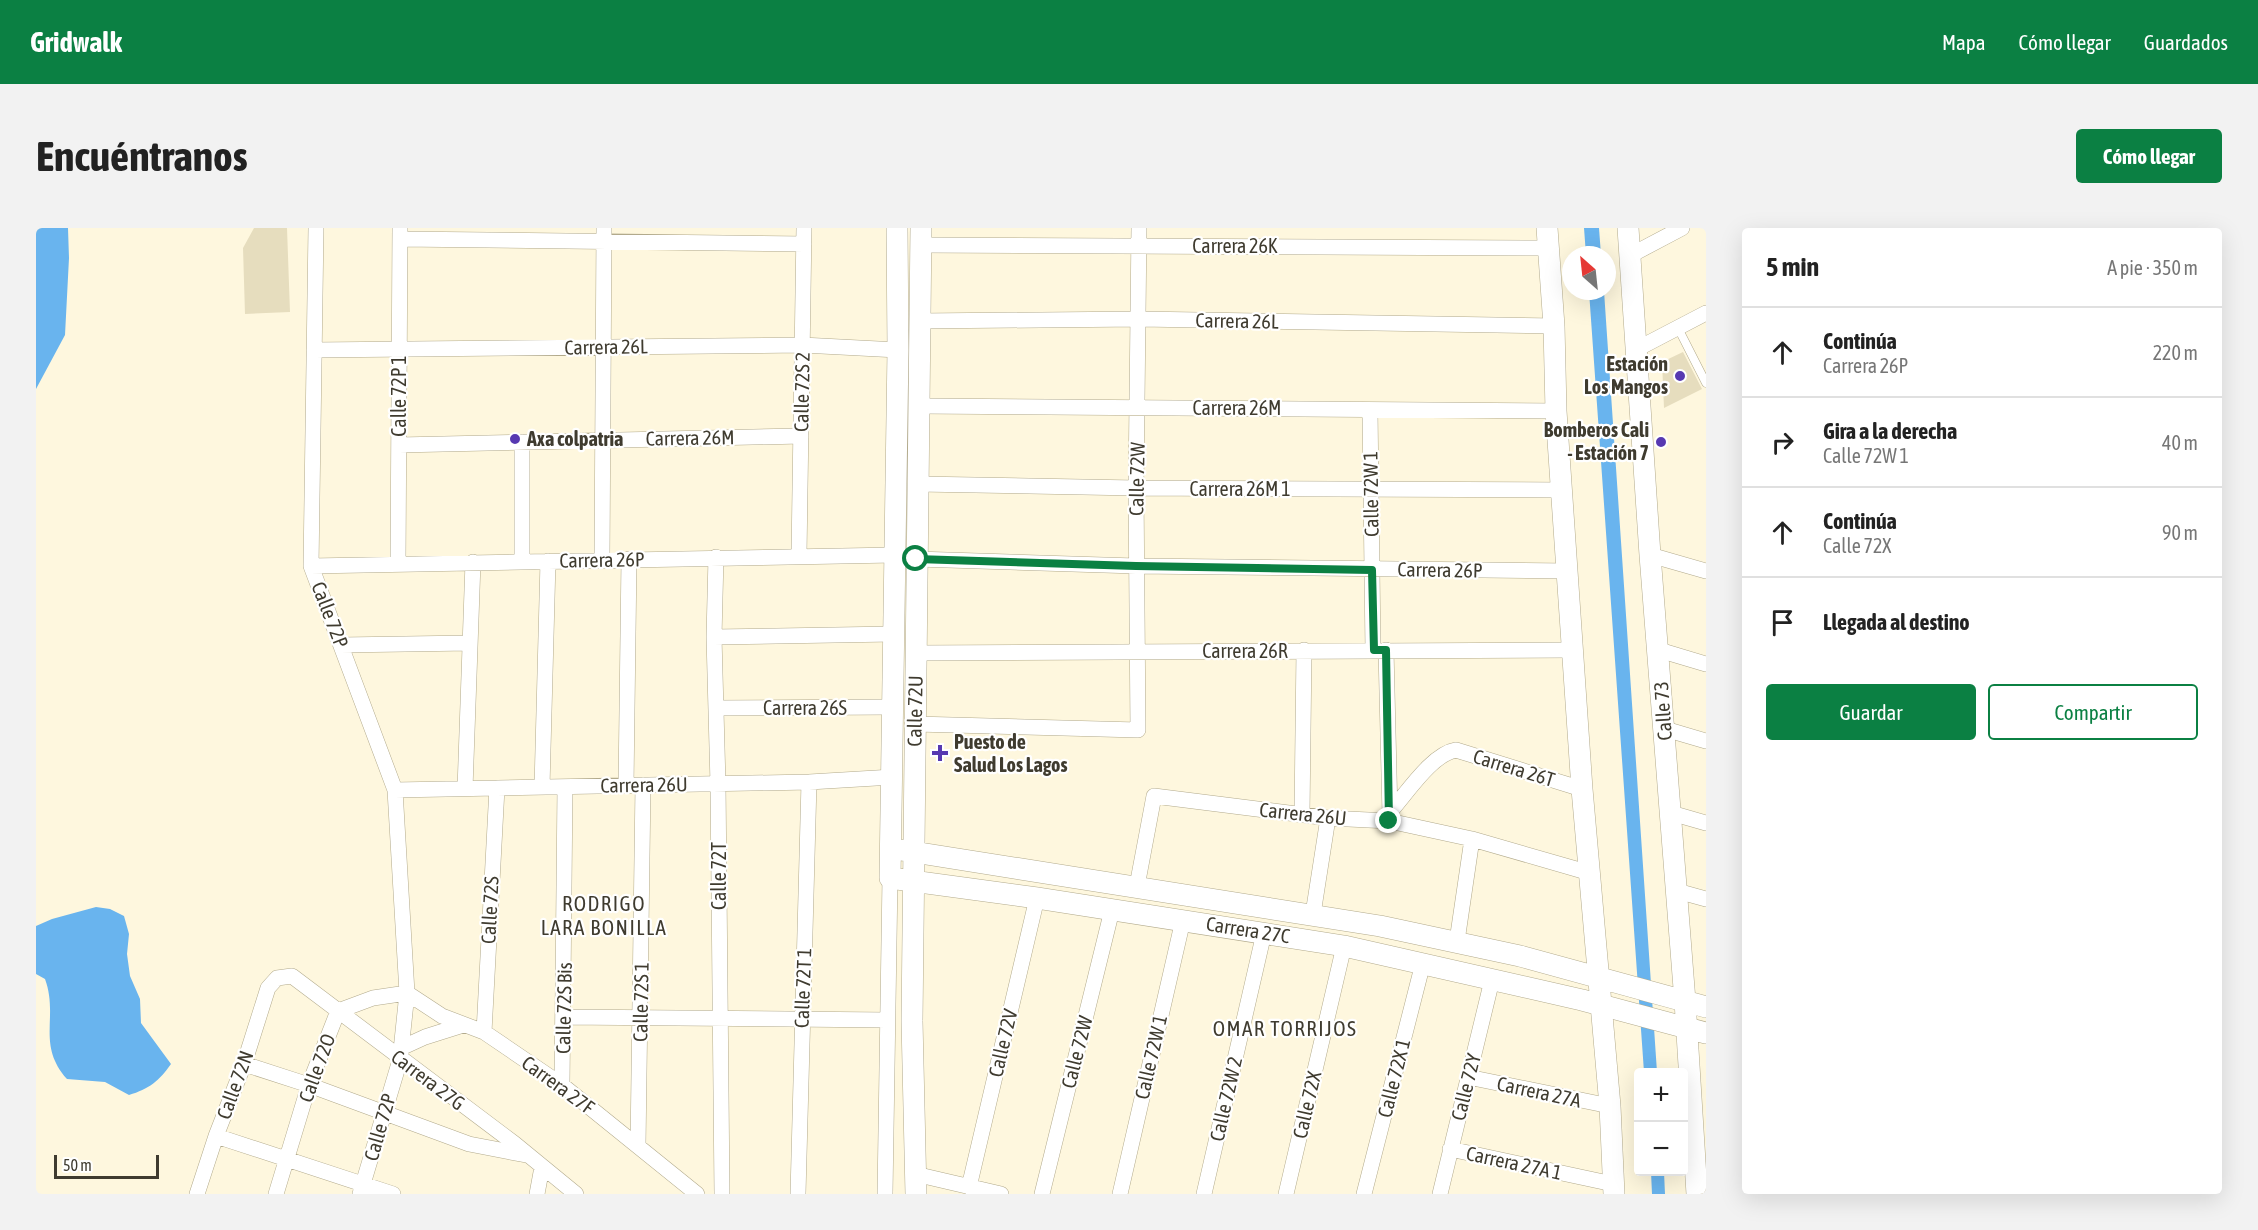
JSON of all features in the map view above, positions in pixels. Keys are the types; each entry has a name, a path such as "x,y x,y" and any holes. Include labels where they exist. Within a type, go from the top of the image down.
{"street":[{"name":"Calle 72P","path":"316,228 311,566 395,790 407,993 401,1054 362,1189"},
{"name":"Calle 72S 2","path":"800,555 804,228"},
{"name":"Calle 72U","path":"885,1194 893,777 898,350 897,228"},
{"name":"Calle 72W","path":"915,724 1138,730 1136,488 1140,319 1139,228"},
{"name":"Calle 73","path":"1628,228 1650,555 1685,1001 1696,1030 1700,1141 1697,1194"},
{"path":"1631,255 1682,228"},
{"path":"400,233 604,235 804,244"},
{"name":"Calle 72P 1","path":"398,564 400,233"},
{"path":"602,560 604,235"},
{"name":"Calle 72U","path":"916,1184 912,1021 920,237"},
{"name":"Carrera 26K","path":"920,237 1139,245 1548,238"},
{"path":"1548,238 1554,326 1556,411 1582,789 1610,1106 1614,1189"},
{"path":"1637,349 1706,313"},
{"name":"Carrera 26L","path":"920,321 1140,319 1554,326"},
{"name":"Carrera 26L","path":"314,350 802,345 898,350"},
{"name":"Carrera 26M","path":"919,406 1556,411"},
{"name":"Calle 72W 1","path":"1370,410 1372,570 1380,650"},
{"name":"Carrera 26M","path":"399,445 801,436"},
{"path":"522,442 522,561"},
{"name":"Carrera 26M 1","path":"918,484 1136,488 1562,490"},
{"name":"Carrera 26P","path":"311,566 894,555"},
{"path":"1650,555 1706,571"},
{"name":"Calle 72T","path":"716,557 714,637 718,784 722,1194"},
{"path":"626,786 628,559"},
{"name":"Carrera 26P","path":"916,559 1136,566 1568,572"},
{"path":"542,787 548,561"},
{"path":"465,789 473,562"},
{"path":"714,637 893,634"},
{"path":"341,645 470,643"},
{"path":"1302,814 1304,650"},
{"path":"1380,650 1390,816"},
{"name":"Carrera 26R","path":"916,652 1574,650"},
{"path":"1659,650 1706,664"},
{"name":"Carrera 26S","path":"716,708 893,707"},
{"path":"1665,729 1706,741"},
{"name":"Carrera 26T","path":"1390,816 1436,760 1446,752 1456,750 1582,789"},
{"name":"Carrera 26U","path":"395,790 809,782 893,777"},
{"name":"Calle 72T 1","path":"798,1194 809,782"},
{"name":"Calle 72S 1","path":"638,1146 644,785"},
{"name":"Calle 72S Bis","path":"562,1085 565,787"},
{"name":"Calle 72S","path":"484,1032 497,788"},
{"name":"Carrera 26U","path":"1137,886 1154,796 1328,818 1390,816 1590,873"},
{"path":"1671,813 1706,823"},
{"path":"1313,914 1328,818"},
{"path":"1457,941 1472,839"},
{"name":"Carrera 27C","path":"892,849 1313,914 1457,941 1599,977"},
{"name":"Carrera 27C","path":"890,878 1037,898 1344,946 1601,1006"},
{"path":"1677,891 1706,899"},
{"name":"Calle 72V","path":"969,1187 1037,898"},
{"name":"Calle 72W","path":"1042,1194 1112,910"},
{"name":"Calle 72W 1","path":"1120,1194 1183,920"},
{"name":"Calle 72W 2","path":"1204,1194 1264,933"},
{"name":"Calle 72X","path":"1286,1194 1344,946"},
{"name":"Calle 72X 1","path":"1364,1194 1423,963"},
{"name":"Carrera 27G","path":"277,978 292,976 401,1054 576,1194"},
{"path":"1599,977 1706,1007"},
{"name":"Calle 72N","path":"197,1194 244,1064 268,988 277,978"},
{"name":"Calle 72Y","path":"1440,1194 1492,980"},
{"name":"Carrera 27F","path":"407,993 442,1016 484,1032 562,1085 697,1194"},
{"name":"Calle 72O","path":"276,1194 309,1085 338,1011 373,998 407,993"},
{"path":"1601,1006 1696,1030"},
{"path":"564,1017 887,1020"},
{"path":"401,1054 425,1037 463,1025"},
{"path":"244,1064 309,1085 470,1144 528,1155"},
{"name":"Carrera 27A","path":"1468,1077 1610,1106"},
{"path":"216,1137 286,1160 362,1189 393,1194"},
{"name":"Carrera 27A 1","path":"1450,1149 1614,1189"},
{"path":"537,1194 542,1167"},
{"path":"916,1184 969,1187 1000,1194"}],"lane":[{"path":"1678,327 1706,383"}],"water":[{"path":"36,228 68,228 69,258 65,335 36,389"},
{"path":"1584,228 1599,228 1600,246 1585,246"},
{"path":"1590,300 1605,300 1657,1068 1644,1068"},
{"path":"96,907 110,909 124,916 129,934 127,954 130,976 140,999 141,1023 171,1064 153,1084 129,1095 105,1082 67,1079 52,1054 49,993 45,979 36,974 36,926 52,919"},
{"path":"1651,1176 1664,1176 1665,1194 1652,1194"}],"building":[{"path":"254,228 287,228 290,312 245,314 243,248"},
{"path":"1683,352 1702,389 1664,408 1662,362"}],"place":[{"name":"Estación Los Mangos","path":"1680,376"},
{"name":"Axa colpatria","path":"515,439"},
{"name":"Bomberos Cali - Estación 7","path":"1661,442"},
{"name":"Puesto de Salud Los Lagos","path":"940,753"}],"district":[{"name":"RODRIGO LARA BONILLA","path":"604,916"},
{"name":"OMAR TORRIJOS","path":"1285,1029"}],"route":[{"path":"916,559 1372,570 1374,650 1386,650 1389,821"}]}
